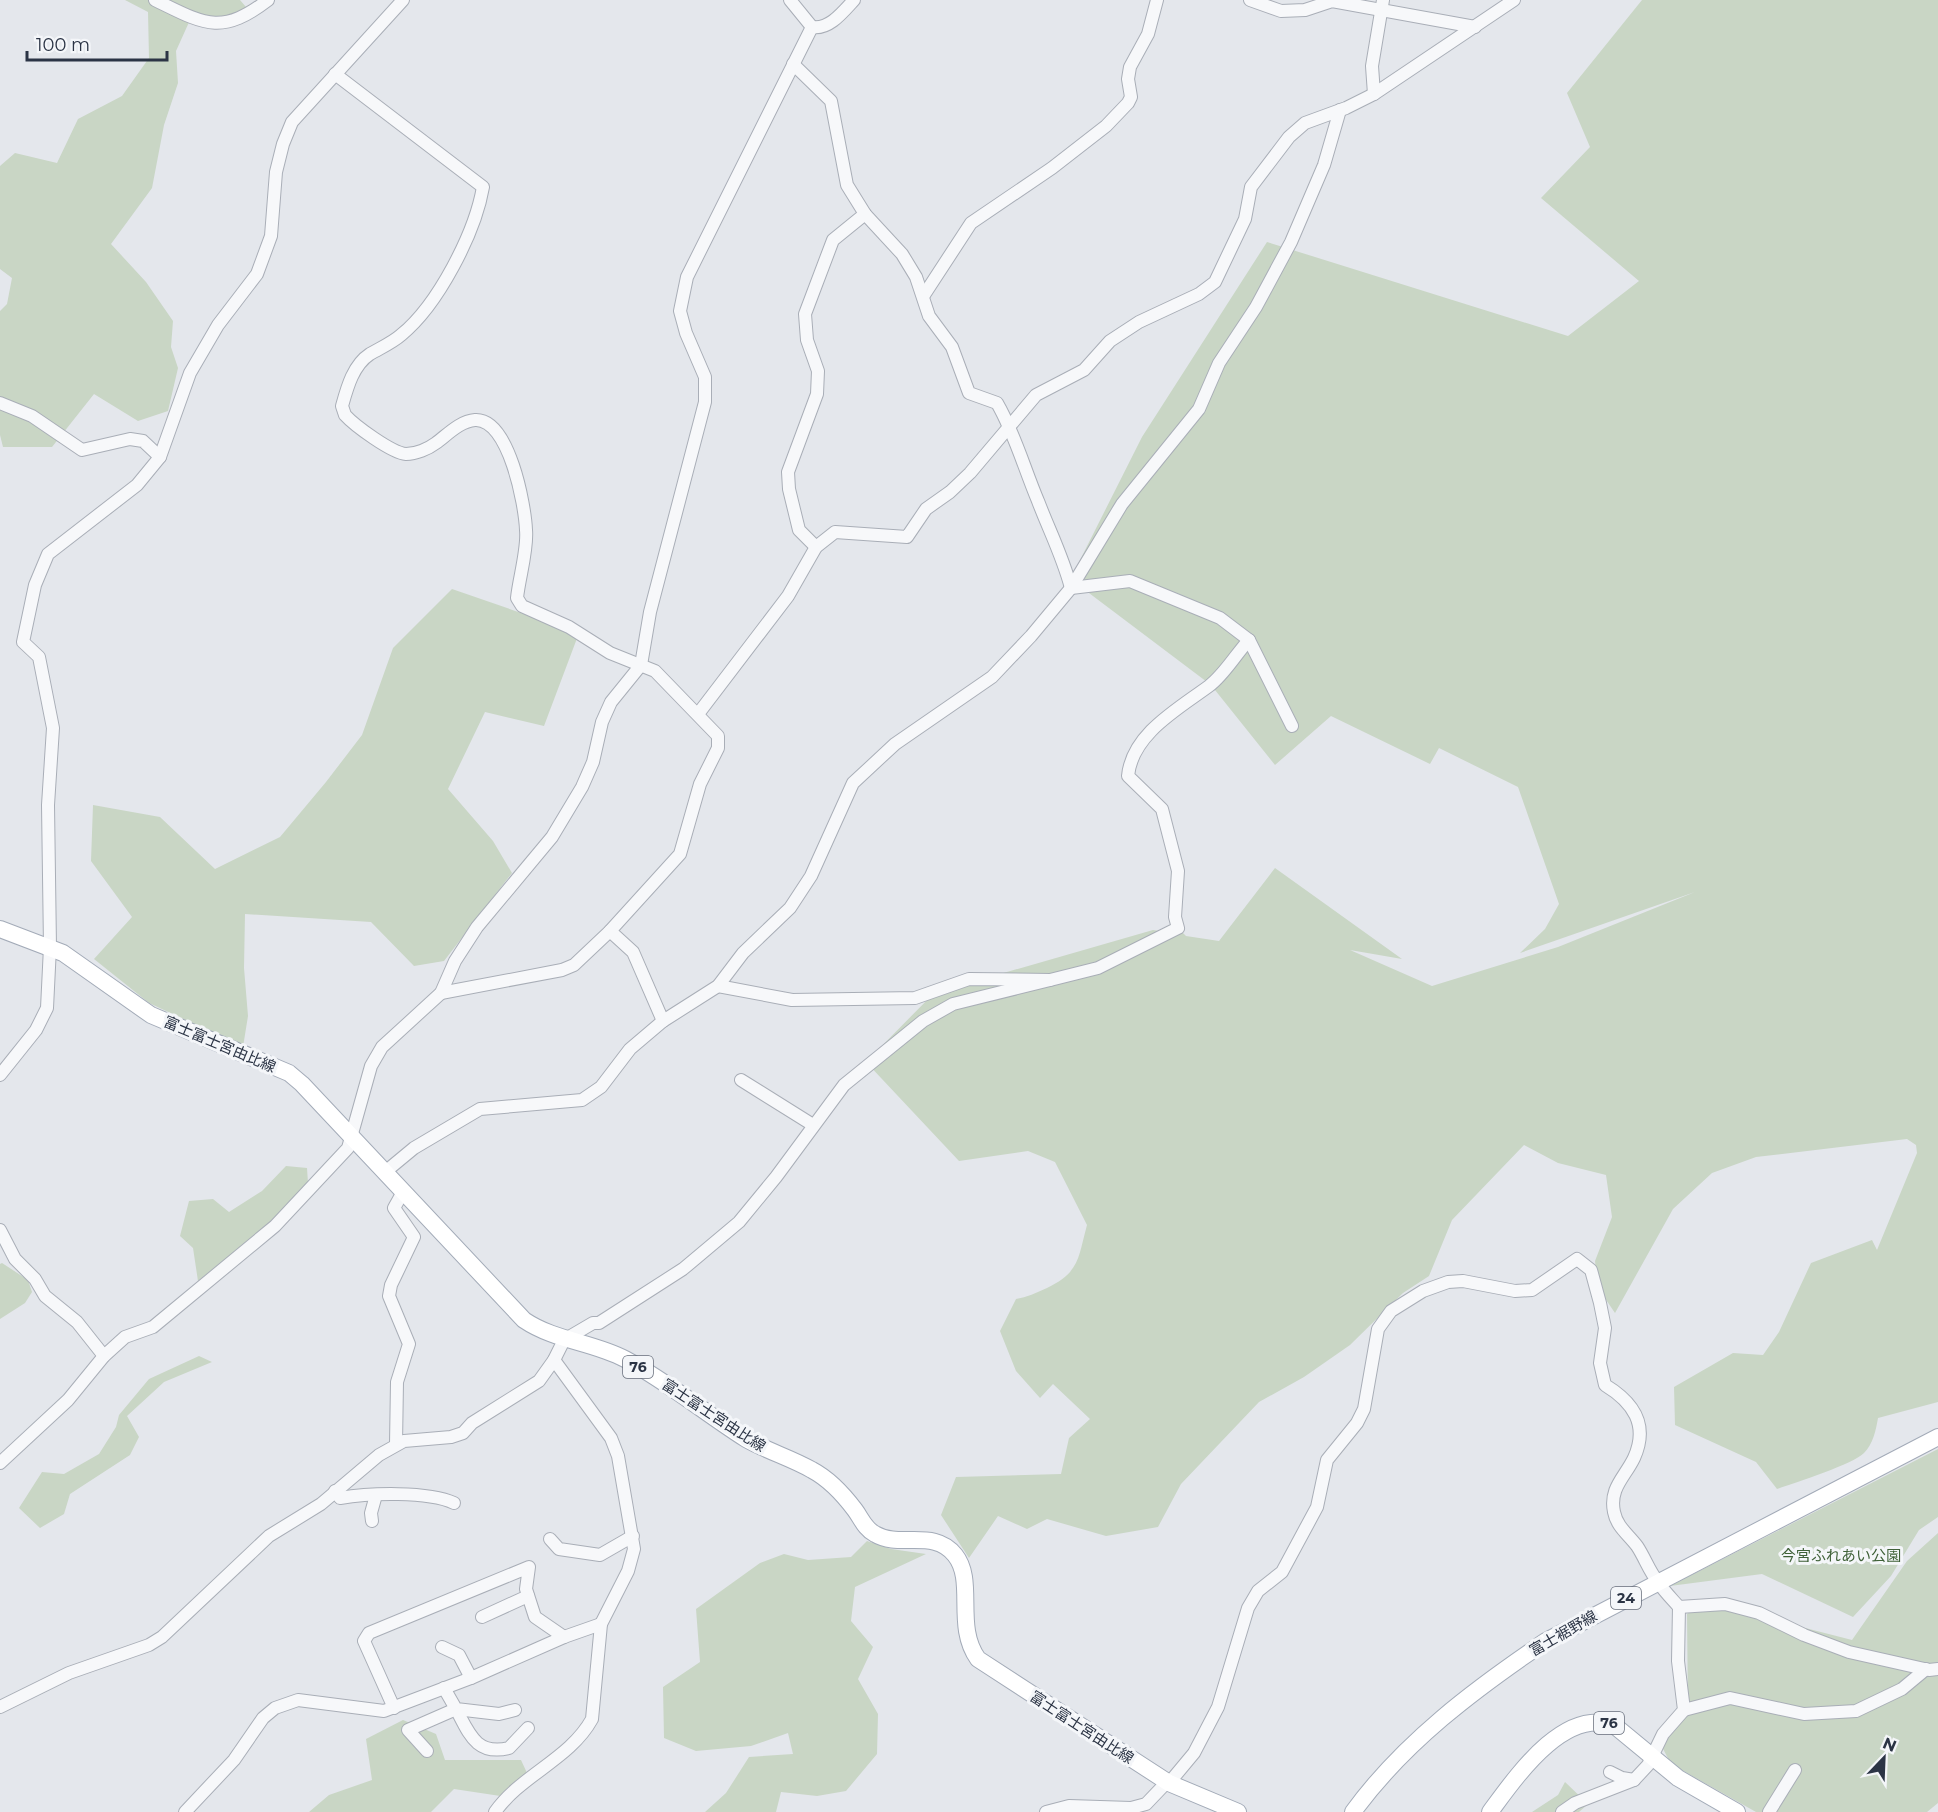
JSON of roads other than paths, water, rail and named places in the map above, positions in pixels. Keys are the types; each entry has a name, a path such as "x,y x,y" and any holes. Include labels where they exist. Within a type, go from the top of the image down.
{"main road":[{"name":"富士富士宮由比線","path":"0,929 50,946 63,953 151,1015 289,1073 385,1172 512,1310 537,1329 623,1358 662,1381 749,1440 812,1470 842,1494 875,1534 890,1540 926,1539 948,1549 956,1556 963,1574 966,1635 978,1659 1168,1782 1238,1812"},
{"name":"富士裾野線","path":"1353,1812 1416,1741 1488,1680 1546,1641 1938,1437"},
{"name":"76","path":"1490,1812 1526,1764 1577,1726 1591,1721 1615,1726 1678,1778 1733,1811"}],"street":[{"path":"155,0 205,22 231,23 251,13 268,0"},
{"path":"0,1075 44,1017 47,1008 50,946 48,805 53,728 39,657 23,642 34,585 48,554 137,485 160,457 190,373 218,325 257,274 268,248 276,172 283,144 292,122 403,0"},
{"path":"790,0 812,27 819,28 837,19 854,0"},
{"path":"924,295 971,224 1070,154 1106,126 1128,104 1131,97 1128,79 1130,68 1148,34 1157,0"},
{"path":"1250,0 1281,11 1305,10 1332,1 1382,5 1475,27"},
{"path":"698,714 788,596 816,547 835,532 907,537 926,509 950,492 970,473 1036,395 1070,380 1084,370 1110,341 1139,322 1199,294 1215,282 1245,219 1251,187 1289,137 1305,123 1374,94 1392,79 1514,0"},
{"path":"1374,94 1372,66 1382,5"},
{"path":"0,1463 68,1400 104,1356 125,1337 153,1327 275,1226 348,1149 371,1066 376,1056 382,1047 441,993 455,961 477,927 552,837 586,778 593,762 602,722 611,702 641,665 650,612 705,402 705,377 686,333 680,311 687,277 706,233 742,170 812,27"},
{"path":"794,64 831,101 846,185 865,214 902,254 924,295 929,316 952,347 969,393 997,403 1010,424 1038,501 1065,564 1071,588"},
{"path":"335,74 483,188 474,224 440,286 402,334 367,356 355,370 342,406 345,415 394,451 405,454 434,445 462,424 475,420 484,422 504,443 513,462 523,509 527,531 517,598 522,606 568,627 610,653 655,671 718,736 718,748 700,784 680,854 610,931 574,964 562,970 441,993"},
{"path":"385,1172 414,1148 480,1109 582,1100 601,1087 630,1049 663,1021 718,986 743,952 790,908 811,876 853,783 895,744 992,677 1031,636 1071,588 1122,504 1199,409 1219,363 1256,307 1291,242 1324,165 1340,110"},
{"path":"816,547 799,530 789,489 788,472 817,394 818,371 807,340 805,314 833,240 865,214"},
{"path":"0,403 32,416 82,450 130,439 143,441 160,457"},
{"path":"1071,588 1130,581 1220,618 1249,640 1292,726"},
{"path":"0,1707 69,1673 149,1645 162,1637 269,1536 321,1504 396,1444 463,1433 472,1423 539,1381 554,1360 564,1340 593,1323 599,1323 683,1269 739,1222 776,1177 844,1085 923,1021 953,1004 1098,968 1178,928 1175,917 1178,871 1162,809 1128,776 1129,762 1144,738 1211,685 1249,640"},
{"path":"610,931 633,952 663,1021"},
{"path":"718,986 792,1000 915,998 969,979 1050,980"},
{"path":"741,1080 813,1125"},
{"path":"396,1444 397,1382 409,1344 389,1296 391,1285 414,1237 394,1208 403,1192"},
{"path":"0,1230 15,1259 35,1279 45,1296 77,1322 104,1356"},
{"path":"1046,1812 1069,1806 1131,1808 1146,1804 1194,1753 1218,1707 1248,1608 1258,1591 1282,1572 1317,1507 1327,1460 1357,1424 1364,1409 1378,1329 1391,1311 1423,1291 1448,1282 1463,1281 1515,1291 1532,1290 1577,1259 1591,1270 1605,1328 1600,1363 1605,1385 1631,1405 1640,1431 1634,1459 1618,1480 1612,1500 1614,1515 1620,1527 1636,1545 1657,1582 1679,1607 1678,1660 1684,1710"},
{"path":"495,1812 518,1787 585,1732 592,1719 601,1624 634,1556 633,1536 618,1456 611,1438 554,1360"},
{"path":"335,1491 340,1498 376,1495 445,1499 454,1503"},
{"path":"372,1521 371,1513 376,1495"},
{"path":"550,1539 559,1549 600,1555 633,1536"},
{"path":"394,1708 364,1641 369,1633 529,1567 528,1596 535,1617 564,1636"},
{"path":"482,1617 528,1596"},
{"path":"1679,1607 1725,1604 1759,1613 1804,1635 1849,1652 1932,1670"},
{"path":"185,1812 234,1760 263,1718 275,1708 298,1700 384,1711 471,1678 564,1636 601,1624"},
{"path":"455,1653 467,1646"},
{"path":"442,1647 459,1655 471,1678"},
{"path":"1562,1812 1575,1803 1634,1780 1648,1766 1663,1734 1684,1710 1730,1698 1804,1714 1856,1711 1902,1689 1932,1670"},
{"path":"444,1688 475,1743 490,1749 508,1748 528,1728"},
{"path":"427,1751 408,1730 456,1709 499,1714 515,1710"},
{"path":"1769,1812 1795,1770"},
{"path":"1610,1772 1622,1778 1634,1780"}],"park label":[{"name":"今宮ふれあい公園","path":"1841,1555"}]}
